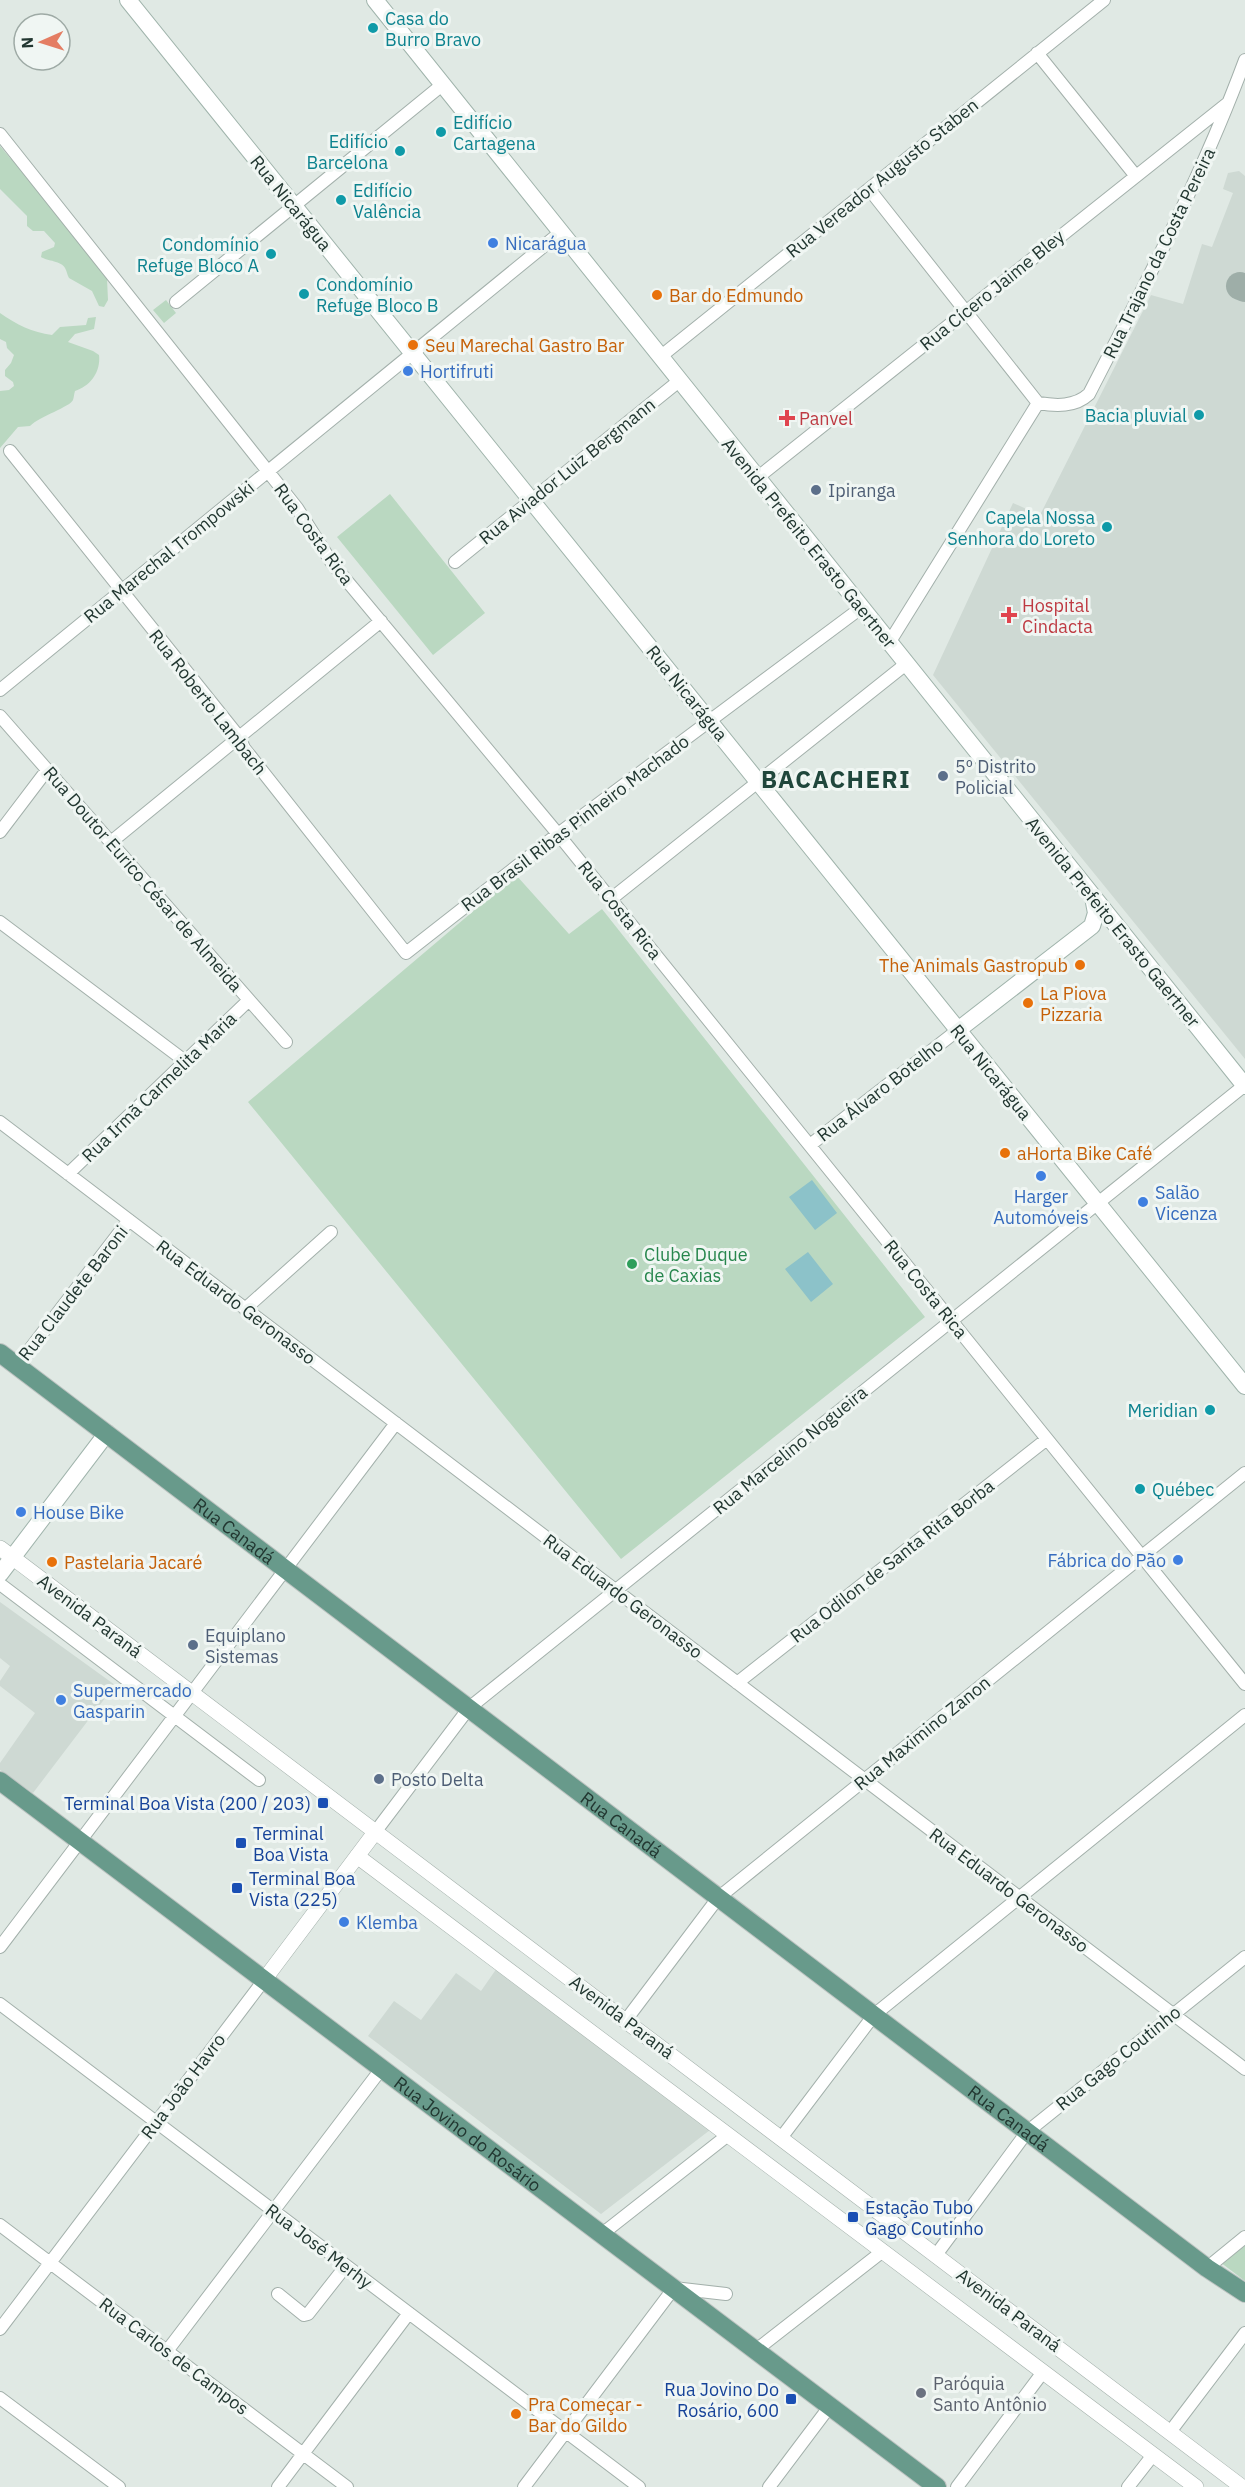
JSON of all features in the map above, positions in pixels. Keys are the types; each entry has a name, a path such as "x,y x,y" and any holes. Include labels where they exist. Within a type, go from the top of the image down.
{"main road":[{"name":"Rua Nicarágua","path":"128,0 1245,1386"},
{"name":"Avenida Prefeito Erasto Gaertner","path":"375,0 1245,1086"},
{"path":"1093,897 1095,913 1092,926 1107,926 1120,931"},
{"name":"Rua Álvaro Botelho","path":"958,1030 1092,926"},
{"name":"Rua Canadá","path":"0,1353 1207,2268 1245,2293"},
{"path":"0,1574 6,1553 106,1433"},
{"name":"Rua Jovino do Rosário","path":"0,1781 937,2487"}],"street":[{"name":"Rua Vereador Augusto Staben","path":"660,357 1104,0"},
{"path":"1037,53 1135,175"},
{"name":"Rua Trajano da Costa Pereira","path":"1038,403 1065,404 1084,399 1089,394 1180,215 1245,60"},
{"path":"176,302 442,85"},
{"name":"Rua Cícero Jaime Bley","path":"757,478 1228,103"},
{"name":"Rua Costa Rica","path":"0,134 268,471 303,518 332,563 611,899 1245,1684"},
{"path":"869,189 1038,403 889,643"},
{"name":"Rua Marechal Trompowski","path":"0,690 561,232"},
{"name":"Rua Aviador Luiz Bergmann","path":"455,562 679,381"},
{"name":"Rua Roberto Lambach","path":"10,451 239,737 244,748 406,953"},
{"name":"Rua Brasil Ribas Pinheiro Machado","path":"406,953 558,834 861,608"},
{"path":"111,842 381,621"},
{"path":"611,899 906,664"},
{"name":"Rua Doutor Eurico César de Almeida","path":"0,716 286,1042"},
{"path":"0,832 47,770"},
{"path":"0,922 185,1061"},
{"name":"Rua Irmã Carmelita Maria","path":"68,1174 249,1000"},
{"name":"Rua Álvaro Botelho","path":"810,1145 958,1030"},
{"name":"Rua Marcelino Nogueira","path":"371,1837 469,1708 1245,1086"},
{"name":"Rua Eduardo Geronasso","path":"0,1122 1245,2069"},
{"name":"Rua Claudete Baroni","path":"17,1366 129,1220"},
{"path":"245,1309 331,1232"},
{"path":"0,1947 396,1423"},
{"name":"Rua Odilon de Santa Rita Borba","path":"737,1683 1047,1439"},
{"name":"Rua Maximino Zanon","path":"626,2020 718,1898 1245,1473"},
{"name":"Avenida Paraná","path":"6,1553 188,1699 371,1837 626,2020 1242,2487"},
{"name":"Avenida Paraná","path":"0,1584 259,1780"},
{"path":"781,2138 874,2015 1245,1716"},
{"name":"Rua João Havro","path":"0,2329 371,1837"},
{"name":"Avenida Paraná","path":"357,1856 1196,2487"},
{"name":"Rua Gago Coutinho","path":"936,2255 1027,2132 1245,1957"},
{"name":"Rua José Merhy","path":"0,2004 639,2487"},
{"path":"167,2351 382,2068"},
{"path":"602,2234 728,2135"},
{"name":"Rua Carlos de Campos","path":"0,2225 347,2487"},
{"path":"1207,2268 1245,2237"},
{"path":"756,2350 883,2252"},
{"path":"278,2294 304,2315 308,2314 345,2266"},
{"path":"524,2487 674,2288 726,2294"},
{"path":"278,2487 409,2313"},
{"path":"1170,2432 1245,2333"},
{"path":"957,2487 1043,2372"},
{"path":"0,2398 119,2487"},
{"path":"769,2487 830,2406"},
{"path":"1128,2487 1153,2455"}],"shaded area":[{"path":"1239,171 1245,176 1245,1059 933,675 1013,503 1040,515 1151,295 1183,304 1202,244 1212,247 1233,193 1223,189 1228,173"},
{"name":"Supermercado Gasparin","path":"0,1602 115,1685 33,1793 0,1770 0,1763 35,1713 0,1686 0,1681 10,1666 0,1658"},
{"path":"497,1968 710,2130 601,2214 368,2036 394,2001 421,2020 456,1973 481,1991"}],"green space":[{"path":"0,146 17,163 107,279 108,300 104,307 99,306 92,291 69,278 66,269 58,262 41,257 42,252 54,247 55,243 44,231 33,231 27,226 27,216 0,189"},
{"path":"166,300 176,313 164,323 153,310"},
{"path":"0,313 25,327 52,335 60,327 86,325 88,318 96,317 94,329 75,334 68,342 93,351 99,355 99,361 94,377 86,386 75,391 71,403 30,426 18,427 0,448 0,391 9,390 14,386 13,382 5,376 5,370 14,355 7,348 6,342 0,339"},
{"path":"390,494 485,613 433,655 337,537"},
{"name":"Clube Duque de Caxias","path":"516,875 569,934 602,909 925,1317 621,1559 248,1102"},
{"path":"1245,2242 1245,2281 1220,2262"}],"water":[{"path":"812,1180 837,1213 815,1230 789,1197"},
{"path":"808,1252 833,1284 811,1302 785,1269"}],"taxiway":[{"path":"1240,286 1245,288"}],"place":[{"name":"Casa do Burro Bravo","path":"373,28"},
{"name":"Edifício Cartagena","path":"441,132"},
{"name":"Edifício Barcelona","path":"400,151"},
{"name":"Edifício Valência","path":"341,200"},
{"name":"Nicarágua","path":"493,243"},
{"name":"Condomínio Refuge Bloco A","path":"271,254"},
{"name":"Condomínio Refuge Bloco B","path":"304,294"},
{"name":"Bar do Edmundo","path":"657,295"},
{"name":"Seu Marechal Gastro Bar","path":"413,345"},
{"name":"Hortifruti","path":"408,371"},
{"name":"Bacia pluvial","path":"1199,415"},
{"name":"Panvel","path":"787,418"},
{"name":"Ipiranga","path":"816,490"},
{"name":"Capela Nossa Senhora do Loreto","path":"1107,527"},
{"name":"Hospital Cindacta","path":"1009,615"},
{"name":"5º Distrito Policial","path":"943,776"},
{"name":"The Animals Gastropub","path":"1080,965"},
{"name":"La Piova Pizzaria","path":"1028,1003"},
{"name":"aHorta Bike Café","path":"1005,1153"},
{"name":"Harger Automóveis","path":"1041,1176"},
{"name":"Salão Vicenza","path":"1143,1202"},
{"name":"Clube Duque de Caxias","path":"632,1264"},
{"name":"Meridian","path":"1210,1410"},
{"name":"Québec","path":"1140,1489"},
{"name":"House Bike","path":"21,1512"},
{"name":"Fábrica do Pão","path":"1178,1560"},
{"name":"Pastelaria Jacaré","path":"52,1562"},
{"name":"Equiplano Sistemas","path":"193,1645"},
{"name":"Supermercado Gasparin","path":"61,1700"},
{"name":"Posto Delta","path":"379,1779"},
{"name":"Terminal Boa Vista (200 / 203)","path":"323,1803"},
{"name":"Terminal Boa Vista","path":"241,1843"},
{"name":"Terminal Boa Vista (225)","path":"237,1888"},
{"name":"Klemba","path":"344,1922"},
{"name":"Estação Tubo Gago Coutinho","path":"853,2217"},
{"name":"Paróquia Santo Antônio","path":"921,2393"},
{"name":"Rua Jovino Do Rosário, 600","path":"791,2399"},
{"name":"Pra Começar - Bar do Gildo","path":"516,2414"}],"district":[{"name":"BACACHERI","path":"836,779"}]}
